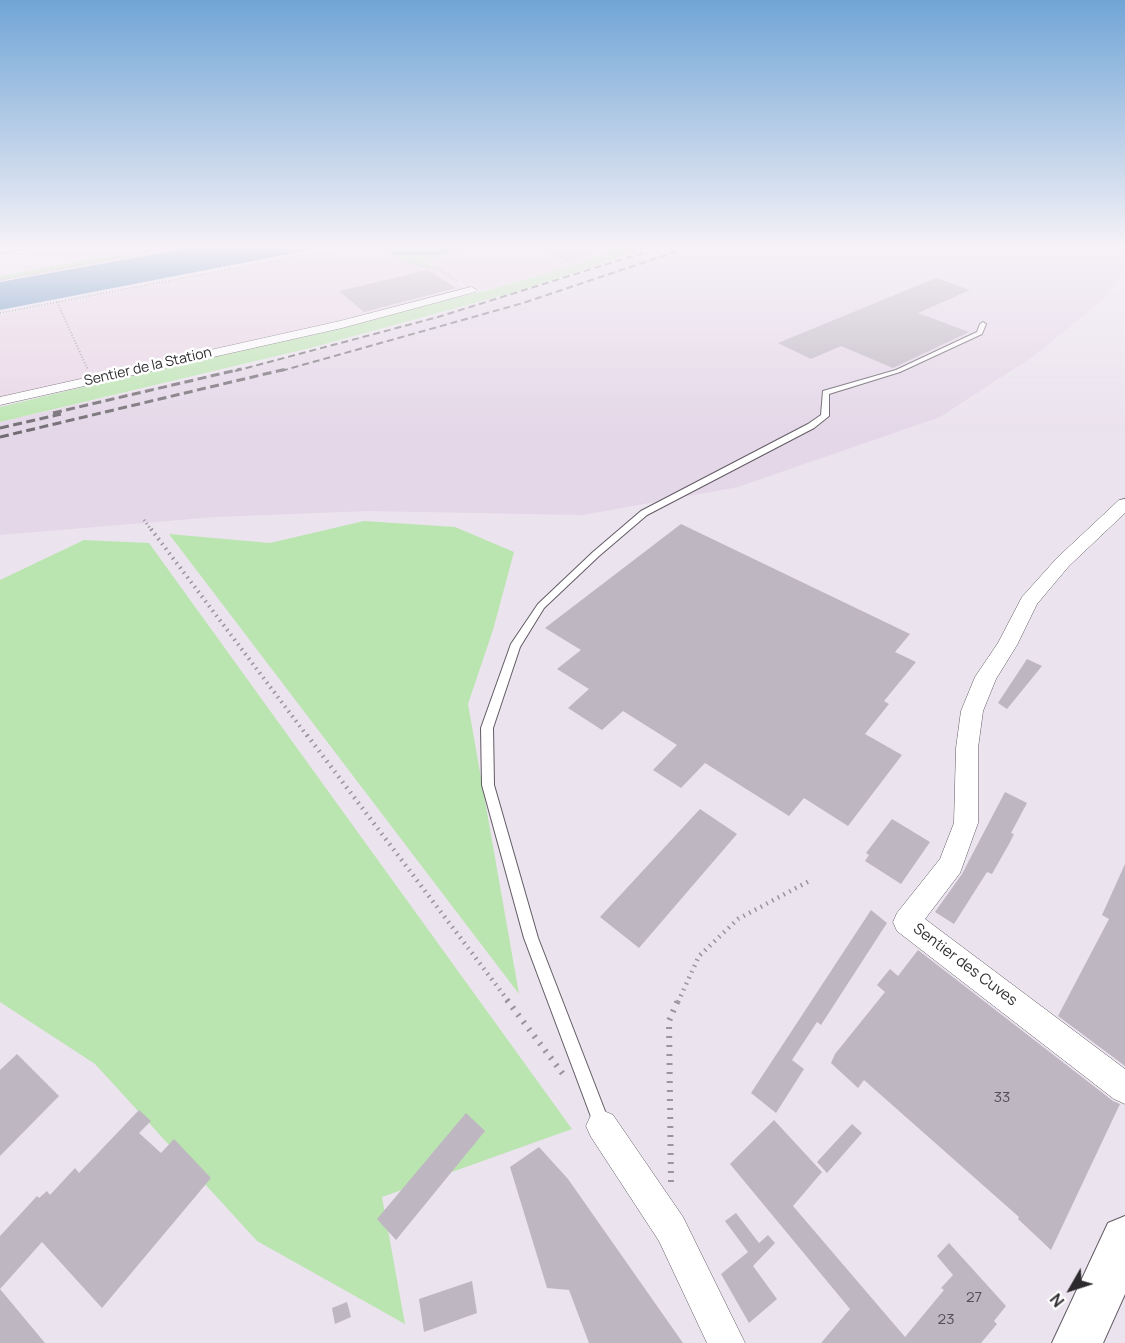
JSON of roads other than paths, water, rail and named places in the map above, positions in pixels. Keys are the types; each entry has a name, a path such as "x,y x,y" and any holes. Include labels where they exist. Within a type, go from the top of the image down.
{"main road":[{"path":"1077,1343 1125,1240"}],"street":[{"name":"Sentier de la Station","path":"0,401 342,324 400,309"},
{"name":"Sentier des Cuves","path":"1125,504 1063,562 1029,601 986,677 972,711 967,748 966,823 951,865 907,922 1125,1088"},
{"path":"602,1126 671,1229 726,1343"}],"lane":[{"path":"602,1126 531,938 488,785 487,728 515,647 541,606 644,513 811,426 825,416 826,393 898,371 981,333 982,324"}],"railway":[{"path":"235,371 465,309"},
{"path":"281,371 503,309"},
{"path":"53,413 241,369"},
{"path":"0,437 286,369"},
{"path":"0,428 61,414"}]}
